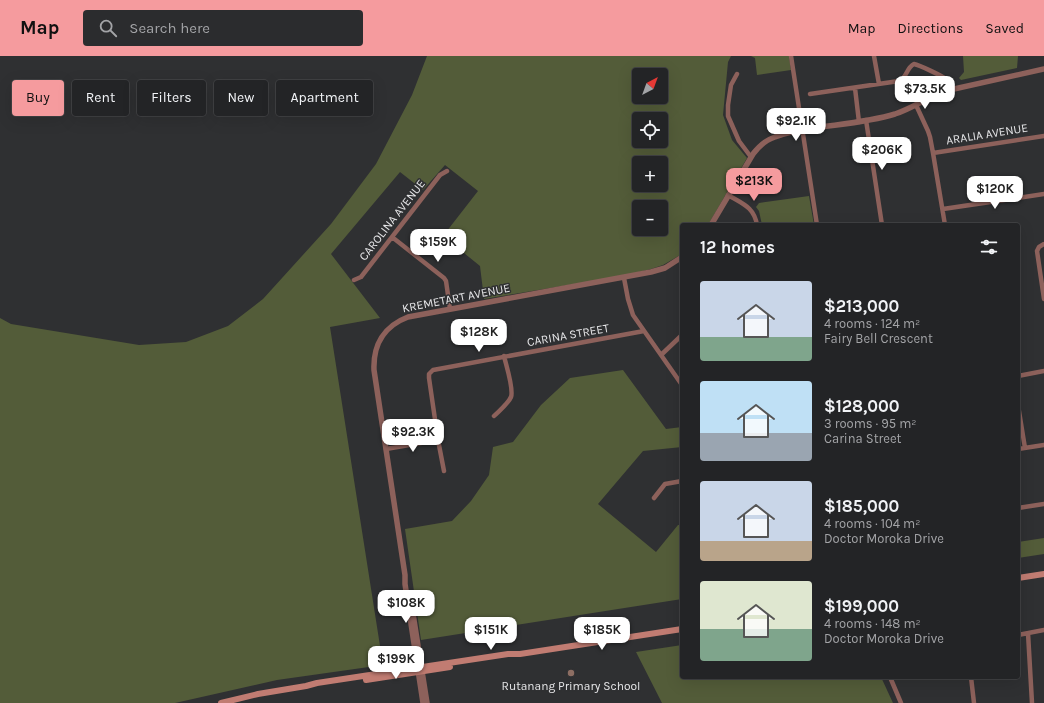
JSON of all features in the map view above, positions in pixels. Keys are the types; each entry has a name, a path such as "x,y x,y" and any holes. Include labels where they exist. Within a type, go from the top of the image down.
{"main road":[{"path":"1020,578 1044,574"},
{"path":"221,703 258,694 317,683 513,657 520,654 680,629"}],"street":[{"path":"791,56 817,223"},
{"path":"874,56 879,84"},
{"path":"810,94 901,80 904,78 910,66 914,64 946,79 950,90"},
{"path":"711,223 751,156 756,149 767,140 802,130 859,122 895,114 937,94 950,90 1044,69"},
{"path":"737,74 731,85 728,116 738,141 751,156"},
{"path":"855,88 859,122"},
{"path":"916,105 928,132 934,153 945,223"},
{"path":"866,120 882,223"},
{"name":"ARALIA AVENUE","path":"934,153 1044,136"},
{"name":"CAROLINA AVENUE","path":"354,280 361,276 440,175 446,171"},
{"path":"943,209 1044,194"},
{"path":"728,195 752,211 756,217 757,223"},
{"path":"392,238 444,278 446,282 450,309"},
{"path":"1044,244 1039,247 1037,251 1044,299"},
{"name":"KREMETART AVENUE","path":"427,703 408,603 374,370 374,358 377,346 386,331 401,319 624,278 665,268 680,259"},
{"path":"624,278 630,308 633,315 680,382"},
{"name":"CARINA STREET","path":"444,471 429,378 430,372 434,369 644,331"},
{"path":"661,355 680,337"},
{"path":"494,416 507,403 511,396 511,389 504,356"},
{"path":"1020,376 1044,372"},
{"path":"1020,417 1025,448"},
{"path":"386,449 438,440"},
{"path":"1020,449 1044,445"},
{"path":"654,498 665,484 680,481"},
{"path":"1020,508 1044,504"},
{"path":"1020,635 1044,630"},
{"path":"1028,633 1032,703"},
{"name":"KREMETART AVENUE","path":"421,669 423,703"},
{"path":"891,679 901,703"},
{"path":"971,679 974,703"}],"green space":[{"path":"427,56 731,56 728,62 723,115 732,140 747,158 709,223 680,223 680,255 663,265 623,276 484,299 480,266 443,236 478,191 445,165 423,190 400,172 331,254 380,318 330,327 383,665 277,680 175,703 0,703 0,318 11,324 139,345 186,342 228,326 263,299 331,224 376,164 412,95"},
{"path":"751,56 789,56 791,70 757,75 755,58"},
{"path":"963,56 1018,56 1017,68 961,80 959,78 964,72"},
{"path":"809,196 814,223 762,223 759,211 756,207 759,203"},
{"path":"623,370 666,429 680,427 680,447 643,451 598,504 656,552 678,525 680,525 680,599 421,640 405,529 452,521 471,501 489,475 493,447 513,442 541,405 570,378"},
{"path":"1044,538 1044,554 1020,558 1020,542"},
{"path":"680,645 680,679 882,679 893,703 662,703 636,652"}],"place":[{"name":"Rutanang Primary School","path":"571,673"}]}
